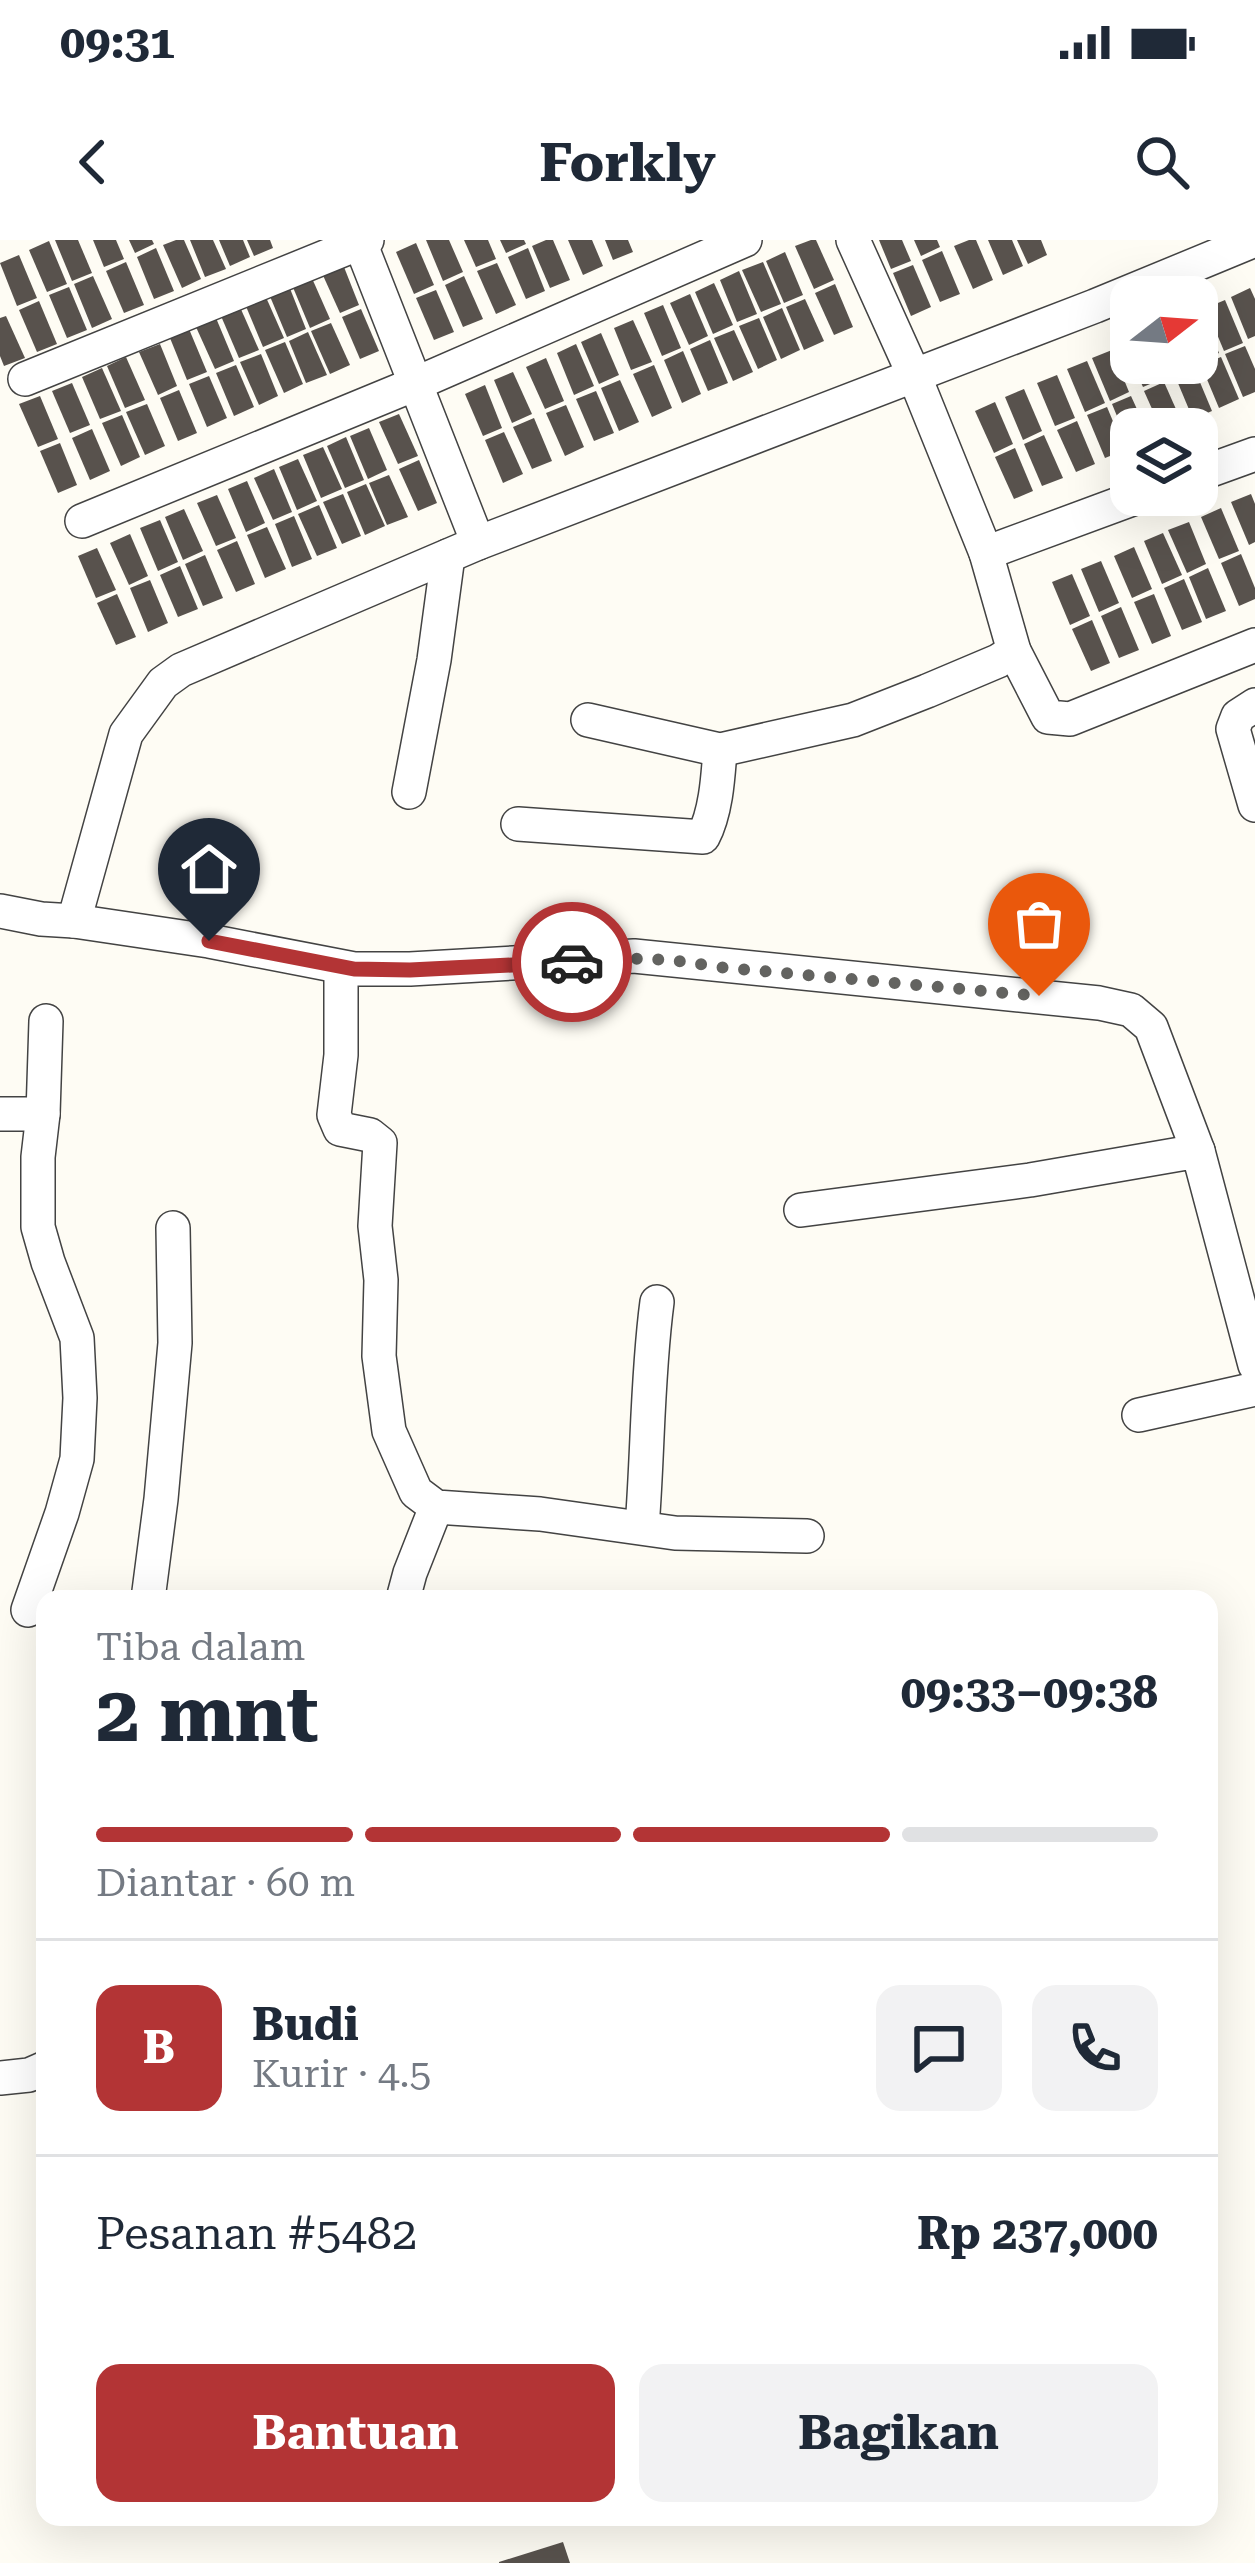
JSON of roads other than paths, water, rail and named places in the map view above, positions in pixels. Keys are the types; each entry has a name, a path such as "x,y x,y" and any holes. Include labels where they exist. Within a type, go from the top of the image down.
{"street":[{"path":"82,521 415,384 746,240"},
{"path":"853,240 986,553 1013,651 1048,717 1070,718 1255,645"},
{"path":"74,921 126,734 164,682 181,670 463,550 1255,240"},
{"path":"26,379 362,241 415,384 463,550 434,660 409,792"},
{"path":"1218,467 1255,454"},
{"path":"986,553 1110,507"},
{"path":"588,720 720,750 853,720 1013,651"},
{"path":"1255,705 1238,716 1233,729 1255,805"},
{"path":"518,824 700,838 709,825 720,750"},
{"path":"0,911 209,941 341,968 410,970 634,956 1039,996 1131,1010 1151,1027 1198,1150 1255,1365"},
{"path":"341,968 341,1055 334,1118 340,1129 370,1135 380,1143 375,1226 381,1280 379,1356 389,1430 416,1492 436,1507 540,1514 675,1533 806,1535"},
{"path":"24,1610 77,1460 80,1398 77,1338 38,1227 46,1021"},
{"path":"0,1114 43,1114"},
{"path":"801,1210 1030,1180 1198,1150"},
{"path":"149,1590 175,1343 173,1228"},
{"path":"641,1527 657,1302"},
{"path":"1139,1414 1255,1389"},
{"path":"405,1590 436,1507"},
{"path":"0,2078 36,2071"}]}
